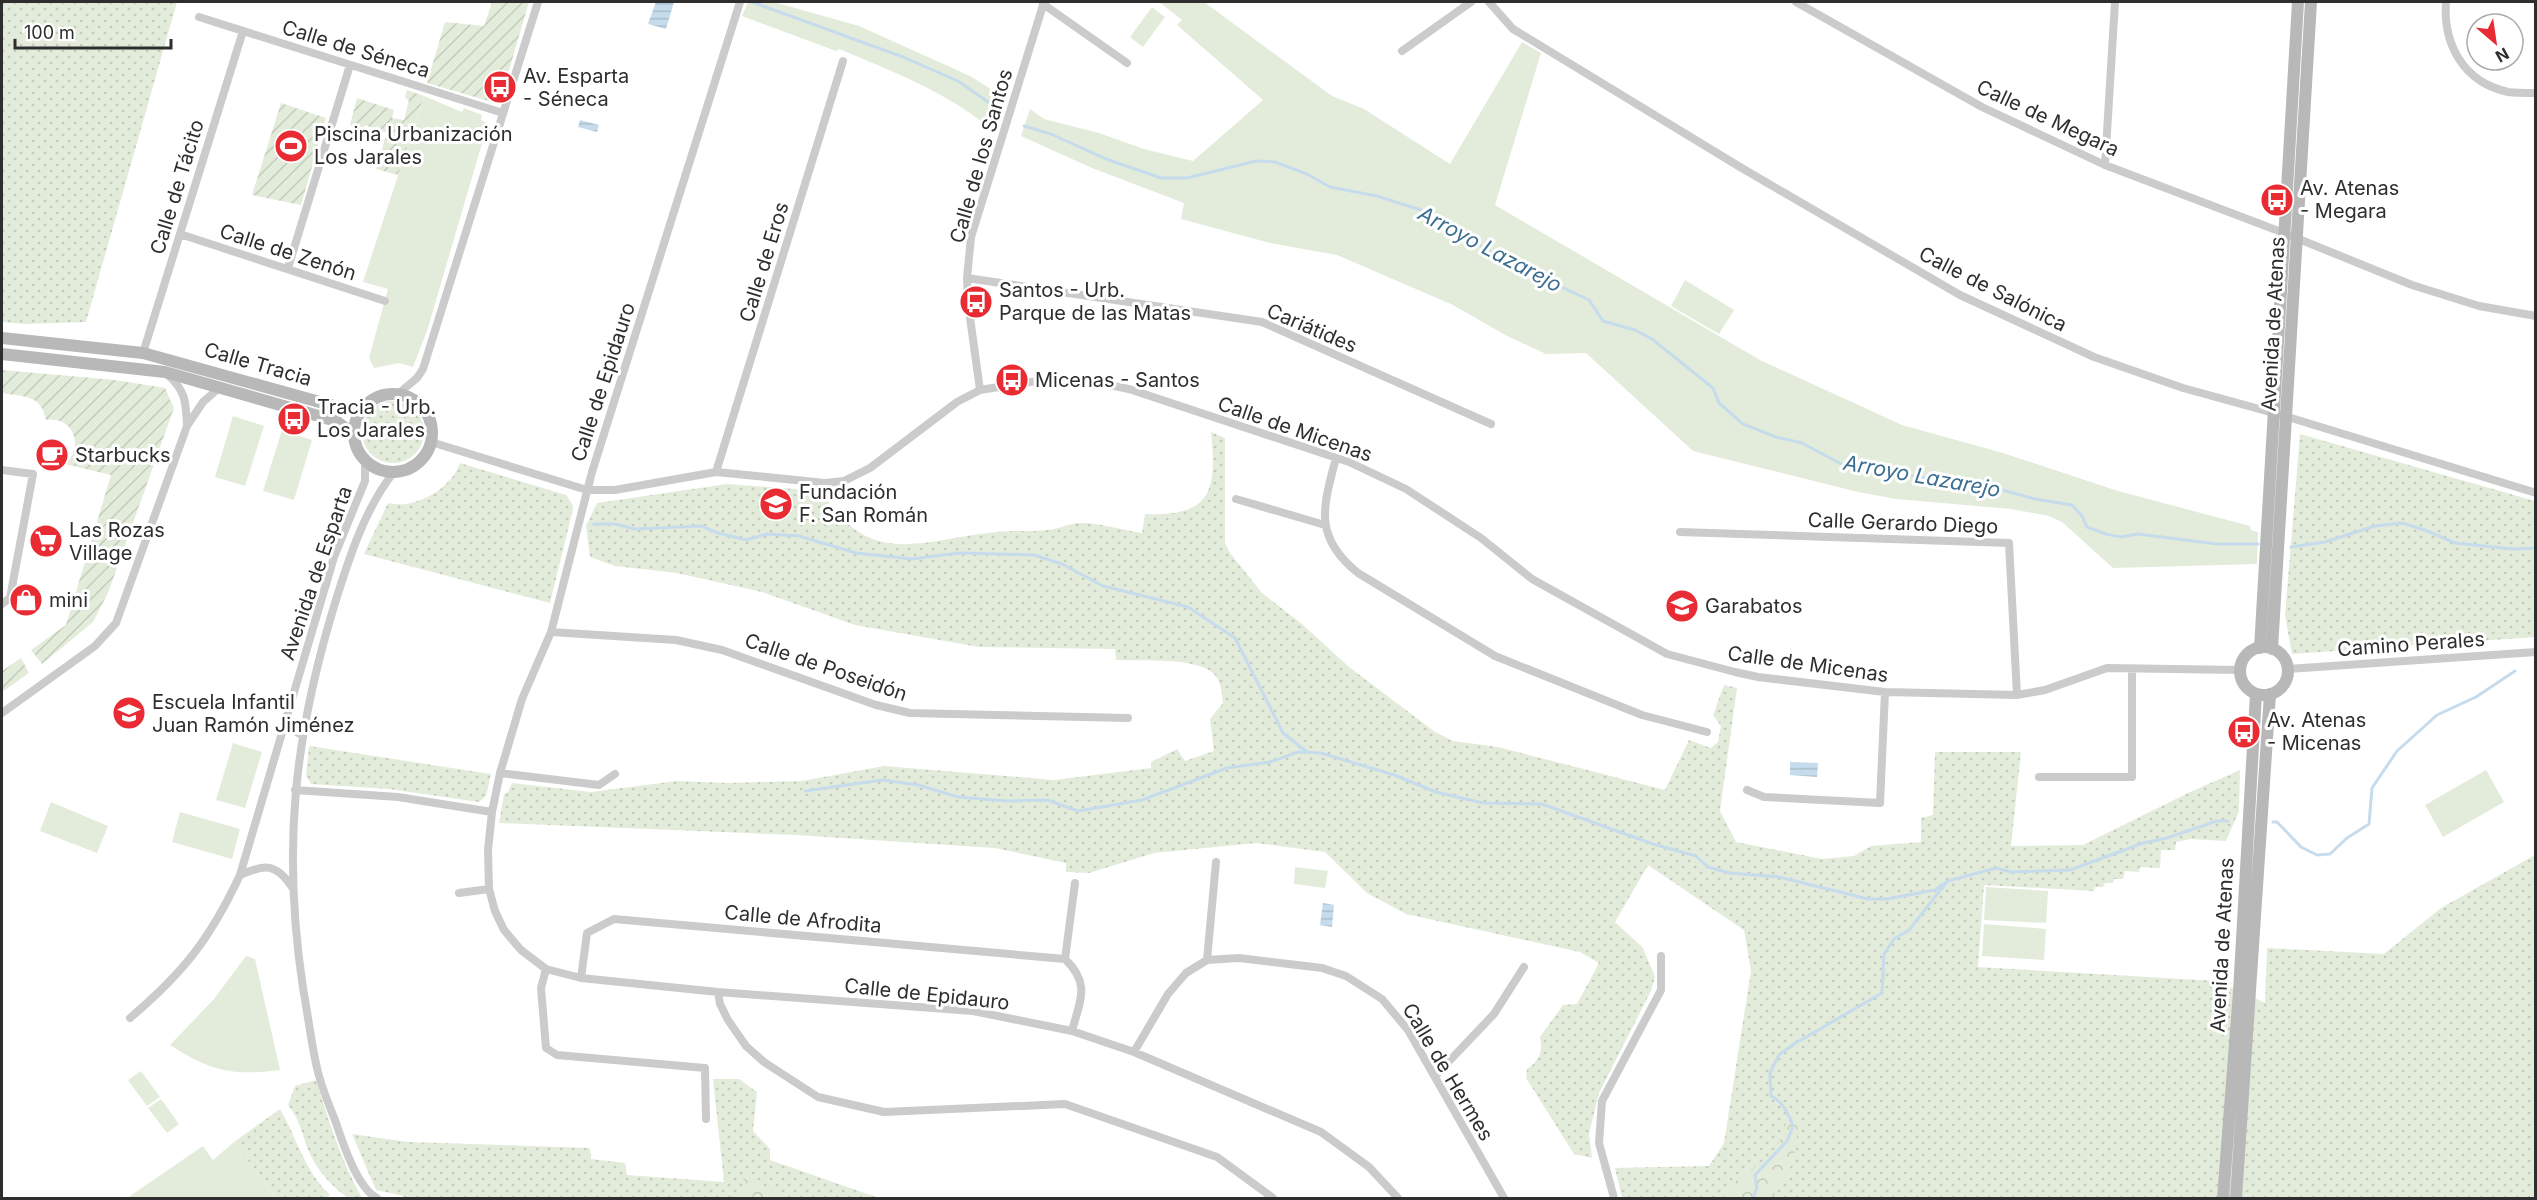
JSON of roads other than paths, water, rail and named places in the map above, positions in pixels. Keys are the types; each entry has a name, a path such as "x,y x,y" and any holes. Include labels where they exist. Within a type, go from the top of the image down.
{"main road":[{"name":"Avenida de Atenas","path":"2266,648 2274,414 2298,2"},
{"name":"Avenida de Atenas","path":"2266,648 2288,417 2311,2"},
{"name":"Calle Tracia","path":"2,338 143,353 341,408 363,409"},
{"name":"Calle Tracia","path":"2,354 165,372 221,386 336,421 354,435"},
{"path":"398,394 418,403 426,411 432,432 431,442 428,450 410,468 384,470 365,460 358,448 354,435 356,421 363,409 379,397 398,394"},
{"path":"2266,648 2283,656 2288,669 2284,685 2270,694 2256,694 2244,684 2240,670 2244,658 2254,650 2266,648"},
{"name":"Avenida de Atenas","path":"2223,1198 2239,992 2256,694"},
{"name":"Avenida de Atenas","path":"2236,1198 2248,1047 2270,694"}],"street":[{"path":"398,394 417,378 423,369 537,2"},
{"name":"Calle de Epidauro","path":"740,2 587,490 551,632 522,699 500,773 492,812 489,889 495,911 504,930 521,950 546,969 581,978 718,992 973,1011 1072,1031 1134,1052 1321,1132 1370,1167 1398,1198"},
{"path":"1402,51 1471,2"},
{"name":"Calle de Salónica","path":"1489,2 1513,29 1740,167 1960,295 2094,357 2183,388 2288,417 2535,493"},
{"name":"Calle de Megara","path":"1796,2 1982,107 2105,165 2284,233 2412,285 2479,306 2535,316"},
{"path":"2105,165 2115,2"},
{"path":"2446,2 2445,22 2453,51 2477,79 2508,92 2535,93"},
{"name":"Calle de los Santos","path":"980,390 968,303 967,278 971,237 1044,3 1127,63"},
{"name":"Calle de Séneca","path":"200,17 503,113"},
{"name":"Calle de Tácito","path":"143,353 243,31"},
{"name":"Calle de Eros","path":"716,472 843,61"},
{"path":"288,267 350,65"},
{"name":"Calle de Zenón","path":"180,234 288,267 385,301"},
{"name":"Cariátides","path":"967,278 1262,322 1491,424"},
{"path":"165,372 179,385 186,401 187,426"},
{"name":"Calle de Micenas","path":"431,442 587,490 615,490 716,472 812,483 844,481 870,468 957,402 980,390 1030,382 1084,380 1129,389 1349,462 1406,489 1481,538 1532,579 1667,654 1758,677 1885,692 2017,695 2045,690 2107,669 2240,670"},
{"path":"2,713 95,646 116,622 187,426 203,402 221,386"},
{"path":"1336,458 1325,502 1325,525 1340,555 1358,573 1495,656 1642,715 1707,732"},
{"name":"Avenida de Esparta","path":"130,1018 163,990 194,956 220,917 240,875 334,557 365,481 365,460"},
{"path":"2,470 33,474 10,598 2,604"},
{"name":"Avenida de Esparta","path":"376,1198 370,1195 351,1162 317,1070 297,949 292,888 292,834 302,735 320,653 347,565 381,488 394,471"},
{"path":"1236,500 1325,525"},
{"name":"Calle Gerardo Diego","path":"1680,532 2009,543 2017,695"},
{"name":"Calle de Poseidón","path":"551,632 676,640 722,650 876,705 910,713 1128,718"},
{"name":"Camino Perales","path":"2288,669 2535,652"},
{"path":"2039,777 2132,777 2132,669"},
{"path":"1747,790 1764,797 1880,803 1885,692"},
{"path":"282,730 289,728 302,735"},
{"path":"500,773 599,785 615,774"},
{"path":"295,790 398,797 492,812"},
{"path":"1134,1052 1168,994 1186,973 1207,960 1216,862"},
{"path":"240,875 258,868 272,868 284,874 292,888"},
{"path":"1072,1031 1083,986 1077,970 1065,959 1075,883"},
{"path":"459,893 489,889"},
{"name":"Calle de Afrodita","path":"581,978 587,933 614,919 1065,959"},
{"path":"1614,1198 1599,1143 1602,1101 1661,990 1661,956"},
{"name":"Calle de Hermes","path":"1207,960 1251,959 1322,968 1346,976 1382,999 1408,1030 1504,1198"},
{"path":"1435,1076 1494,1014 1524,967"},
{"path":"546,969 541,988 546,1048 557,1055 705,1068 706,1119"},
{"path":"718,992 720,1004 728,1020 746,1046 764,1062 818,1097 884,1112 1065,1104 1217,1157 1273,1198"}],"water":[{"path":"656,2 674,2 666,29 648,24"},
{"path":"580,120 599,125 597,132 578,127"},
{"name":"Piscina Urbanización Los Jarales","path":"289,129 302,133 293,162 280,158"},
{"path":"1790,762 1818,763 1817,777 1790,775"},
{"path":"1323,903 1334,905 1332,927 1320,925"}],"waterway":[{"name":"Arroyo Lazarejo","path":"752,2 903,57 958,81 998,109"},
{"name":"Arroyo Lazarejo","path":"1024,126 1051,134 1106,159 1161,178 1187,178 1256,161 1275,162 1307,174 1330,187 1377,196 1424,211 1443,228 1461,233 1499,258 1589,300 1603,321 1635,330 1652,339 1713,388 1719,403 1743,424 1776,437 1802,443 1847,467 1988,486 2035,499 2072,505 2082,516 2087,527 2121,537 2138,534 2217,544 2258,544"},
{"name":"Arroyo Lazarejo","path":"2291,547 2325,542 2375,526 2402,523 2455,543 2513,549 2536,548"},
{"path":"593,524 615,524 635,529 701,526 746,540 767,534 799,536 856,553 912,559 958,553 1034,555 1062,564 1103,586 1188,607 1235,638 1283,733 1307,752"},
{"path":"2273,822 2277,822 2301,847 2317,855 2330,854 2347,838 2369,824 2372,788 2397,751 2437,715 2476,697 2515,671"},
{"path":"805,791 882,780 918,785 958,797 1006,801 1047,800 1078,811 1142,800 1227,768 1270,762 1298,752 1321,753 1394,775 1436,792 1483,803 1542,804 1653,844 1696,856 1708,867 1730,873 1779,877 1868,899 1887,899 1935,890 1948,881 1996,868 2011,872 2070,870 2143,843 2167,838 2217,821 2228,821"},
{"path":"1753,1198 1757,1188 1755,1175 1787,1141 1793,1126 1782,1105 1771,1096 1770,1073 1779,1055 1882,993 1884,954 1894,939 1909,930 1946,883"}],"place":[{"name":"Av. Esparta - Séneca","path":"500,87"},
{"name":"Piscina Urbanización Los Jarales","path":"291,146"},
{"name":"Av. Atenas - Megara","path":"2277,200"},
{"name":"Santos - Urb. Parque de las Matas","path":"976,302"},
{"name":"Micenas - Santos","path":"1012,380"},
{"name":"Tracia - Urb. Los Jarales","path":"294,419"},
{"name":"Starbucks","path":"52,455"},
{"name":"Fundación F. San Román","path":"776,504"},
{"name":"Las Rozas Village","path":"46,541"},
{"name":"mini","path":"26,600"},
{"name":"Garabatos","path":"1682,606"},
{"name":"Escuela Infantil Juan Ramón Jiménez","path":"129,713"},
{"name":"Av. Atenas - Micenas","path":"2244,732"}]}
